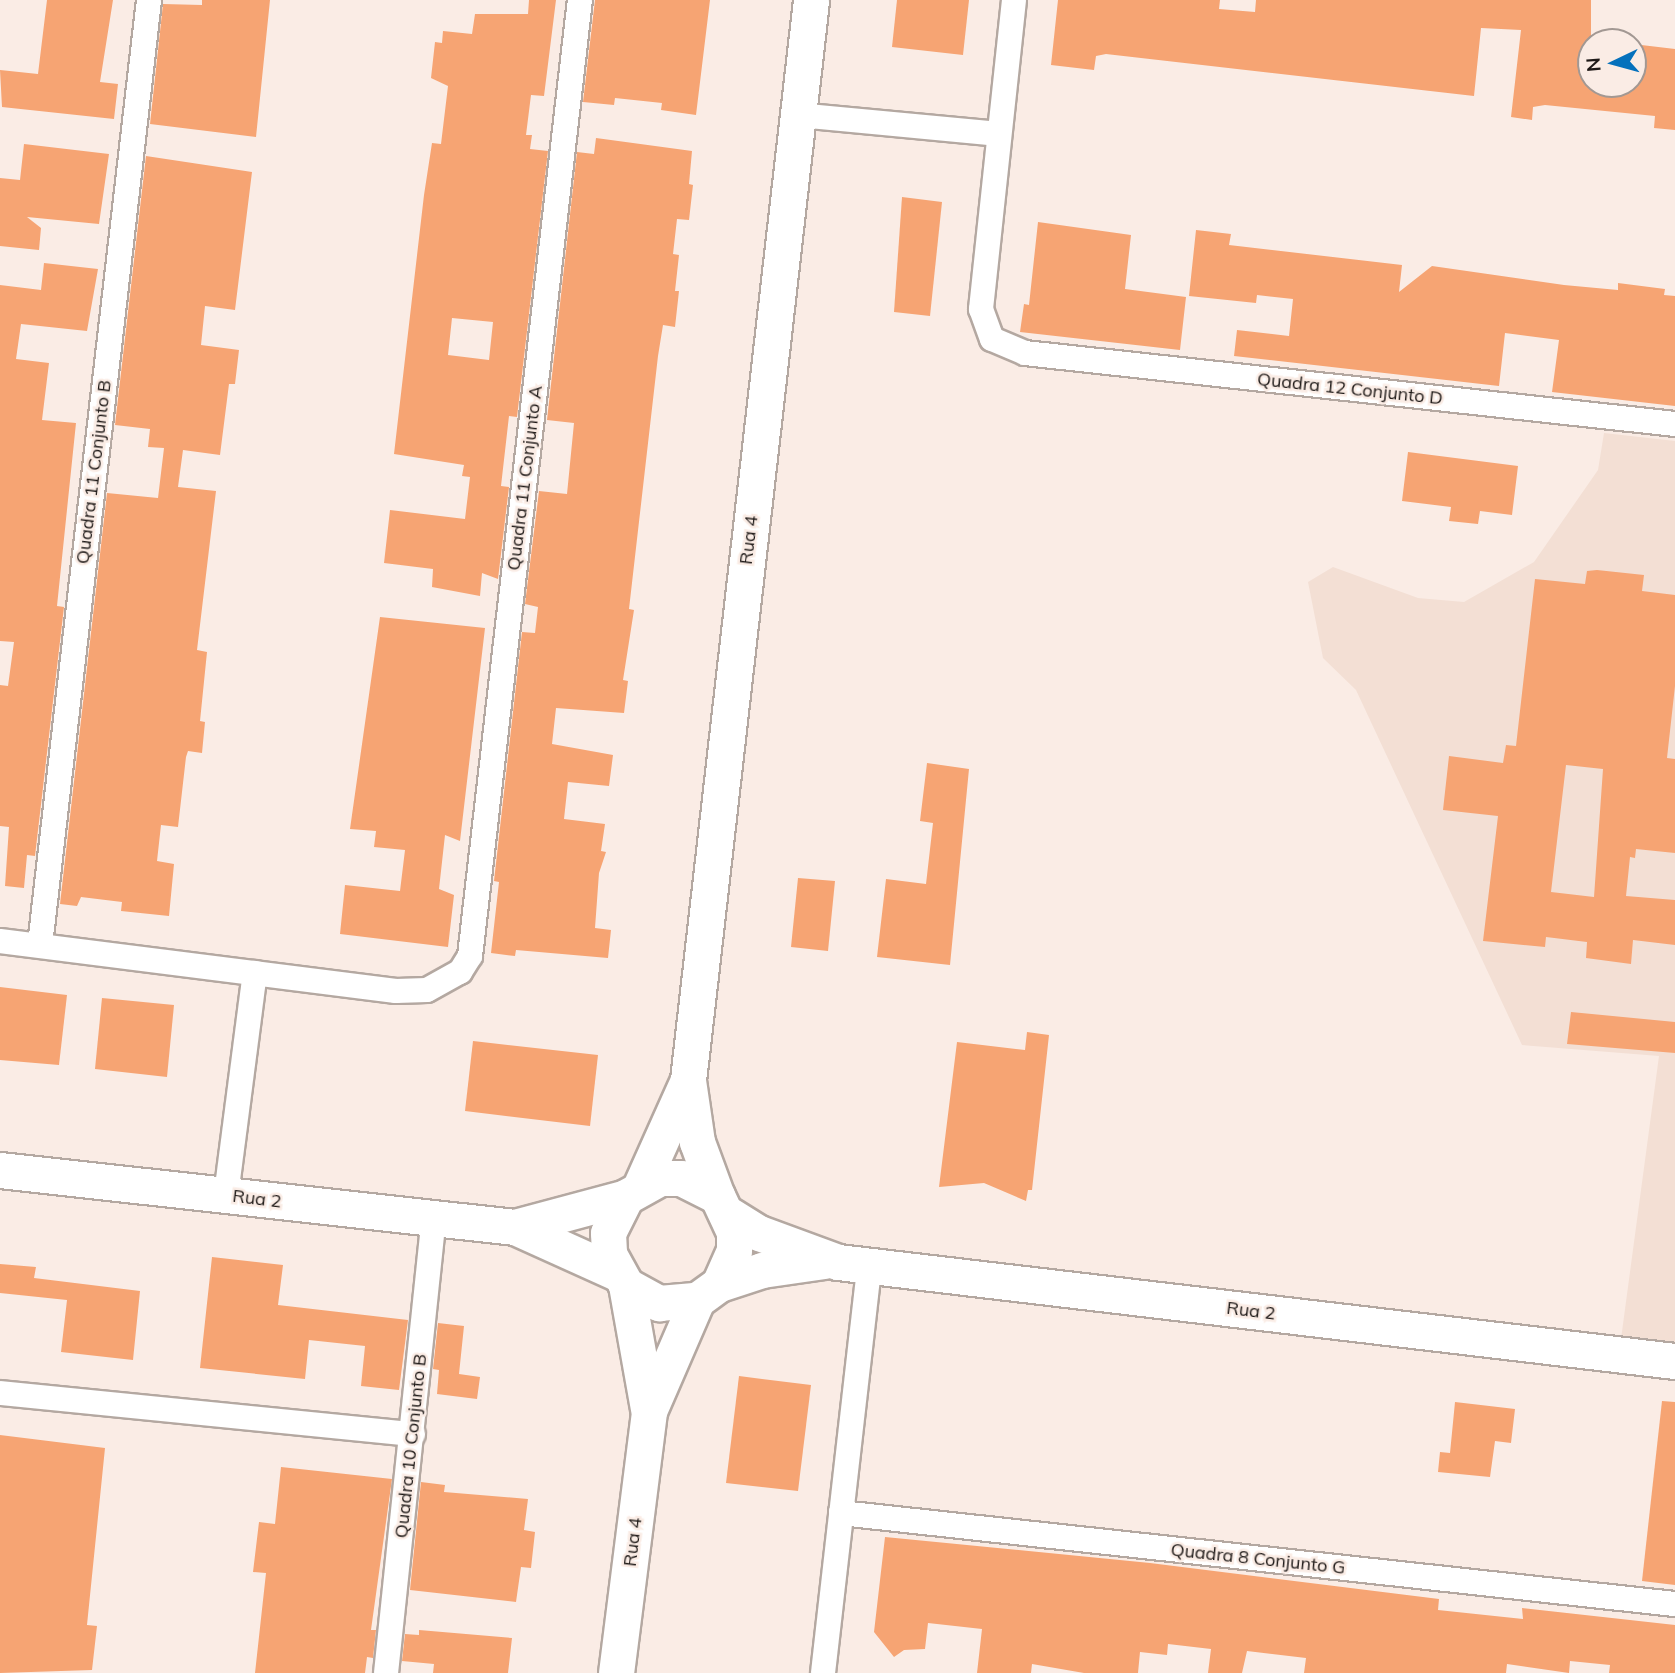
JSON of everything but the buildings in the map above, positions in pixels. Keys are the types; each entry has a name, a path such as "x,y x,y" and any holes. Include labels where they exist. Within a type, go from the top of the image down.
{"street":[{"name":"Quadra 11 Conjunto B","path":"40,945 149,0"},
{"name":"Quadra 11 Conjunto A","path":"255,973 427,990 460,972 470,956 580,0"},
{"name":"Rua 4","path":"688,1080 811,0"},
{"name":"Quadra 12 Conjunto D","path":"1014,0 981,309 992,339 1025,353 1675,425"},
{"path":"798,115 998,134"},
{"path":"0,940 255,973 226,1195"},
{"path":"649,1411 621,1279 608,1234 633,1191 688,1080"},
{"path":"649,1411 708,1292 734,1251 723,1205 697,1142 688,1080"},
{"name":"Rua 2","path":"0,1170 515,1227"},
{"path":"515,1227 681,1178 723,1205 759,1233 828,1260"},
{"name":"Quadra 10 Conjunto B","path":"386,1673 435,1219"},
{"path":"515,1227 621,1279 659,1303 708,1292 762,1270 828,1260"},
{"name":"Rua 2","path":"828,1260 1675,1361"},
{"path":"823,1673 869,1267"},
{"path":"0,1393 413,1434"},
{"name":"Rua 4","path":"616,1673 649,1411"},
{"name":"Quadra 8 Conjunto G","path":"841,1513 1675,1604"}],"shaded area":[{"path":"1604,433 1675,441 1675,1345 1621,1339 1659,1056 1522,1045 1356,690 1323,658 1308,582 1333,567 1418,598 1464,602 1534,562 1598,470"}]}
